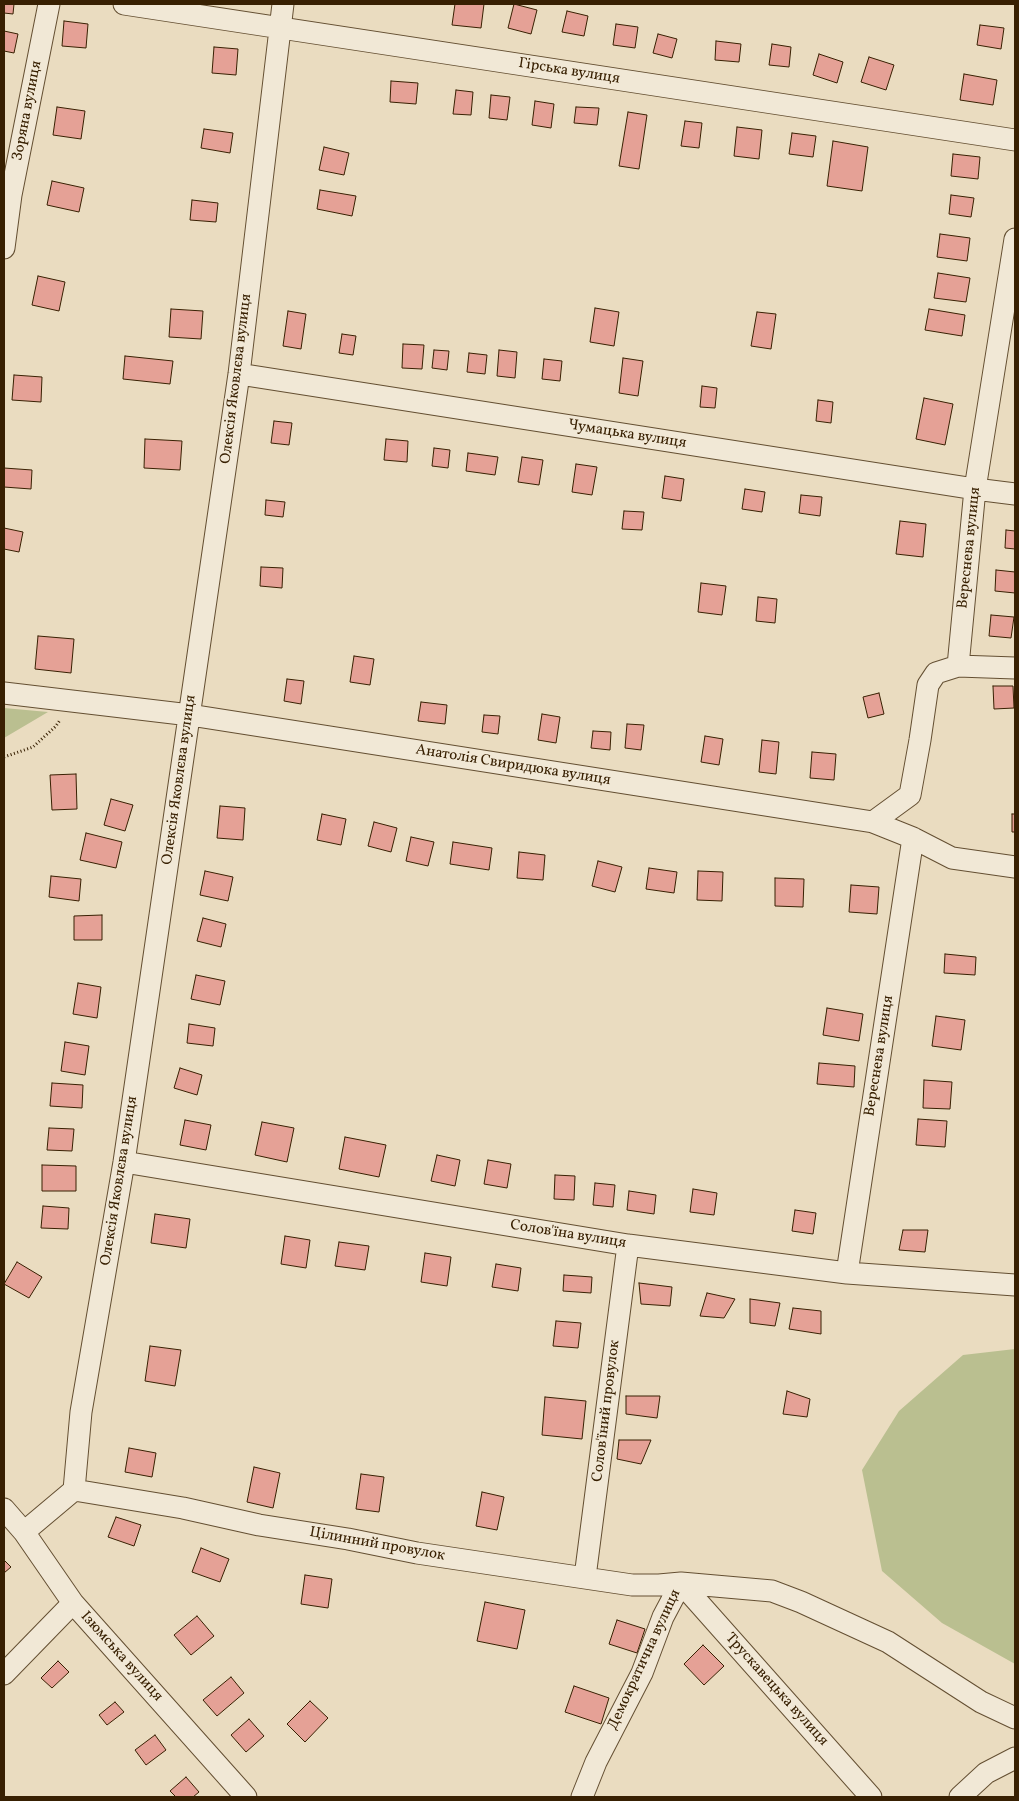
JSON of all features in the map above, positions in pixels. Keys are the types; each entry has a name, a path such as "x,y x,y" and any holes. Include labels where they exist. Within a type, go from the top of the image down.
{"street":[{"name":"Зоряна вулиця","path":"4,248 11,196 49,4"},
{"name":"Гірська вулиця","path":"124,4 1015,140"},
{"name":"Олексія Яковлєва вулиця","path":"74,1490 81,1412 124,1162 239,374 283,4"},
{"name":"Вереснева вулиця","path":"958,666 975,489 1015,239"},
{"name":"Чумацька вулиця","path":"239,374 1015,494"},
{"path":"873,822 910,795 928,685 936,673 958,666 1015,668"},
{"name":"Анатолія Свиридюка вулиця","path":"4,693 190,715 873,822 913,838 952,858 1015,867"},
{"name":"Вереснева вулиця","path":"847,1273 913,838"},
{"name":"Солов'їна вулиця","path":"124,1162 628,1245 847,1273 1015,1285"},
{"name":"Солов'їний провулок","path":"585,1577 628,1245"},
{"path":"24,1532 74,1490"},
{"name":"Цілинний провулок","path":"74,1490 183,1508 259,1525 348,1539 417,1553 632,1585 681,1583"},
{"name":"Ізюмська вулиця","path":"4,1509 24,1532 73,1603 246,1797"},
{"name":"Демократична вулиця","path":"582,1797 596,1762 642,1673 663,1617 681,1583 772,1591 801,1602 888,1642 981,1702 1015,1718"},
{"name":"Трускавецька вулиця","path":"681,1583 871,1797"},
{"path":"4,1674 73,1603"},
{"path":"960,1797 986,1773 1015,1758"}],"path":[{"path":"4,757 33,747 56,726 72,701"}],"green space":[{"path":"4,708 48,712 4,738"},
{"path":"1015,1349 1015,1664 942,1623 882,1571 862,1470 899,1411 963,1355"}],"building":[{"path":"4,4 14,4 13,14 4,13"},
{"path":"455,4 484,4 481,28 452,25"},
{"path":"514,4 537,10 531,34 508,28"},
{"path":"567,11 588,16 584,36 562,32"},
{"path":"64,21 88,24 86,48 62,46"},
{"path":"616,24 638,27 635,48 613,45"},
{"path":"980,25 1004,28 1001,49 977,45"},
{"path":"4,31 18,34 14,53 4,51"},
{"path":"658,34 677,39 672,58 653,53"},
{"path":"716,41 741,44 739,62 715,60"},
{"path":"772,44 791,47 789,67 769,65"},
{"path":"214,47 238,49 236,75 212,73"},
{"path":"819,54 843,62 837,83 813,75"},
{"path":"869,57 894,65 886,90 861,82"},
{"path":"964,74 997,80 993,105 960,100"},
{"path":"391,81 418,83 416,104 390,102"},
{"path":"456,90 473,92 471,115 453,114"},
{"path":"491,95 510,97 507,120 489,118"},
{"path":"535,101 554,104 551,128 532,125"},
{"path":"57,107 85,111 81,139 53,135"},
{"path":"576,107 599,108 597,125 574,123"},
{"path":"628,112 647,115 639,169 619,166"},
{"path":"685,121 702,123 699,148 681,146"},
{"path":"737,127 762,130 759,159 734,156"},
{"path":"204,129 233,133 230,153 201,148"},
{"path":"792,133 816,136 813,157 789,154"},
{"path":"833,141 868,147 862,191 827,186"},
{"path":"324,147 349,153 344,175 319,170"},
{"path":"953,154 980,157 978,179 951,176"},
{"path":"52,181 84,188 79,212 47,205"},
{"path":"320,190 356,196 352,216 317,209"},
{"path":"951,195 974,198 971,217 949,214"},
{"path":"192,200 218,203 216,222 190,220"},
{"path":"940,234 970,238 967,261 937,257"},
{"path":"938,273 970,278 966,302 934,298"},
{"path":"38,276 65,282 59,311 32,305"},
{"path":"595,308 619,312 614,346 590,342"},
{"path":"171,309 203,311 201,339 169,337"},
{"path":"929,309 965,315 962,336 925,330"},
{"path":"288,311 306,314 301,349 283,346"},
{"path":"757,312 776,314 771,349 751,346"},
{"path":"342,334 356,336 353,355 339,353"},
{"path":"403,344 424,345 422,369 402,368"},
{"path":"434,350 449,351 447,370 432,368"},
{"path":"499,350 517,352 515,378 497,376"},
{"path":"469,353 487,355 485,374 467,372"},
{"path":"125,356 173,361 170,384 123,379"},
{"path":"623,358 643,361 638,396 619,393"},
{"path":"544,359 562,361 560,381 542,379"},
{"path":"14,375 42,377 41,402 12,400"},
{"path":"702,386 717,388 715,408 700,407"},
{"path":"924,398 953,404 945,445 916,439"},
{"path":"818,400 833,402 831,423 816,421"},
{"path":"274,421 292,423 289,445 271,443"},
{"path":"145,439 182,441 180,470 144,468"},
{"path":"386,439 408,441 407,462 384,460"},
{"path":"434,448 450,450 448,468 432,466"},
{"path":"468,453 498,457 495,475 466,471"},
{"path":"522,457 543,460 539,485 518,482"},
{"path":"576,464 597,467 592,495 572,492"},
{"path":"4,468 32,470 31,489 4,487"},
{"path":"665,476 684,479 681,501 662,498"},
{"path":"745,489 765,492 762,512 742,509"},
{"path":"801,495 822,497 820,516 799,513"},
{"path":"266,500 285,502 283,517 265,515"},
{"path":"624,511 644,512 642,530 622,529"},
{"path":"900,521 926,524 923,557 896,554"},
{"path":"4,528 23,532 19,552 4,549"},
{"path":"1006,530 1015,531 1015,549 1005,548"},
{"path":"261,567 283,568 282,588 260,586"},
{"path":"996,570 1015,572 1015,593 995,591"},
{"path":"701,583 726,586 722,615 698,612"},
{"path":"758,597 777,599 775,623 756,621"},
{"path":"991,615 1014,617 1011,638 989,636"},
{"path":"38,636 74,639 71,673 35,669"},
{"path":"354,656 374,659 370,685 350,682"},
{"path":"287,679 304,681 301,704 284,701"},
{"path":"993,686 1013,686 1014,708 994,709"},
{"path":"879,693 884,714 868,718 863,697"},
{"path":"421,702 447,705 445,724 418,721"},
{"path":"542,714 560,717 556,743 538,740"},
{"path":"484,715 500,716 498,734 482,732"},
{"path":"627,724 644,725 641,750 625,748"},
{"path":"593,731 611,732 610,750 591,748"},
{"path":"705,736 723,739 719,765 701,762"},
{"path":"762,740 779,742 776,774 759,772"},
{"path":"812,752 836,754 834,780 810,778"},
{"path":"76,774 77,809 52,810 50,775"},
{"path":"111,799 133,805 125,831 104,825"},
{"path":"220,806 245,808 243,840 217,838"},
{"path":"322,814 346,819 341,845 317,840"},
{"path":"1012,814 1015,814 1015,832 1012,832"},
{"path":"374,822 397,828 391,852 368,846"},
{"path":"86,833 122,842 116,868 80,860"},
{"path":"411,837 434,842 428,866 406,861"},
{"path":"453,842 492,848 489,870 450,864"},
{"path":"519,852 545,855 543,880 517,878"},
{"path":"598,861 622,867 615,892 592,886"},
{"path":"649,868 677,872 674,893 646,889"},
{"path":"205,871 233,877 228,901 200,895"},
{"path":"698,871 723,872 722,901 697,900"},
{"path":"51,876 81,879 79,901 49,897"},
{"path":"775,878 804,879 803,907 775,906"},
{"path":"851,885 879,887 877,914 849,912"},
{"path":"102,915 102,940 74,940 74,916"},
{"path":"203,918 226,924 221,947 197,941"},
{"path":"945,954 976,957 975,975 944,973"},
{"path":"196,975 225,981 220,1005 191,999"},
{"path":"78,983 101,987 97,1018 73,1014"},
{"path":"827,1008 863,1014 859,1041 823,1035"},
{"path":"936,1016 965,1020 961,1050 932,1046"},
{"path":"189,1024 215,1028 213,1046 187,1043"},
{"path":"65,1042 89,1046 85,1075 61,1071"},
{"path":"819,1063 855,1066 854,1087 817,1084"},
{"path":"180,1068 202,1075 197,1095 174,1088"},
{"path":"924,1080 952,1082 950,1109 923,1108"},
{"path":"52,1083 83,1085 82,1108 50,1106"},
{"path":"918,1119 947,1121 945,1147 916,1145"},
{"path":"185,1120 211,1125 206,1150 180,1145"},
{"path":"262,1122 294,1128 287,1162 255,1155"},
{"path":"49,1128 74,1129 72,1151 47,1150"},
{"path":"345,1137 386,1145 379,1177 339,1169"},
{"path":"437,1155 460,1160 455,1186 431,1181"},
{"path":"488,1160 511,1164 507,1188 484,1184"},
{"path":"42,1165 76,1166 76,1191 42,1191"},
{"path":"555,1175 575,1176 574,1200 554,1199"},
{"path":"595,1183 615,1185 613,1207 593,1205"},
{"path":"693,1189 717,1193 714,1215 690,1212"},
{"path":"629,1191 656,1195 654,1214 627,1210"},
{"path":"43,1206 69,1208 68,1229 41,1228"},
{"path":"795,1210 816,1213 813,1234 792,1231"},
{"path":"155,1214 190,1219 186,1248 151,1243"},
{"path":"903,1230 928,1230 925,1252 899,1250"},
{"path":"285,1236 310,1240 306,1268 281,1264"},
{"path":"339,1242 369,1246 365,1270 335,1266"},
{"path":"425,1253 451,1257 447,1286 421,1282"},
{"path":"17,1262 42,1277 29,1298 4,1284"},
{"path":"496,1264 521,1268 518,1291 492,1287"},
{"path":"564,1275 592,1277 591,1293 563,1291"},
{"path":"639,1283 672,1287 670,1306 641,1304"},
{"path":"707,1293 735,1299 724,1318 700,1316"},
{"path":"750,1299 780,1303 775,1326 750,1323"},
{"path":"793,1308 821,1311 821,1334 789,1329"},
{"path":"556,1321 581,1323 578,1348 553,1346"},
{"path":"150,1346 181,1350 175,1386 145,1381"},
{"path":"787,1391 810,1399 807,1417 783,1414"},
{"path":"626,1396 660,1396 657,1418 626,1414"},
{"path":"545,1397 586,1401 582,1439 542,1435"},
{"path":"619,1440 651,1440 641,1464 617,1459"},
{"path":"129,1448 156,1453 152,1477 125,1472"},
{"path":"254,1467 280,1473 273,1508 247,1502"},
{"path":"361,1474 384,1477 379,1512 356,1509"},
{"path":"482,1492 504,1497 497,1530 476,1526"},
{"path":"116,1517 141,1525 134,1546 108,1537"},
{"path":"201,1548 229,1559 220,1582 192,1572"},
{"path":"4,1560 11,1567 4,1573"},
{"path":"305,1575 332,1579 328,1608 301,1604"},
{"path":"485,1602 525,1610 517,1649 477,1641"},
{"path":"197,1616 214,1636 191,1655 174,1635"},
{"path":"617,1620 645,1629 637,1653 609,1644"},
{"path":"703,1645 724,1666 704,1685 684,1664"},
{"path":"58,1661 69,1672 52,1688 41,1678"},
{"path":"231,1677 244,1693 217,1716 203,1700"},
{"path":"574,1686 609,1698 601,1724 565,1712"},
{"path":"310,1701 328,1718 305,1742 287,1724"},
{"path":"115,1702 124,1712 107,1725 99,1715"},
{"path":"249,1719 264,1736 246,1752 231,1735"},
{"path":"155,1735 166,1750 146,1765 135,1750"},
{"path":"186,1777 199,1792 193,1797 176,1797 170,1791"}]}
